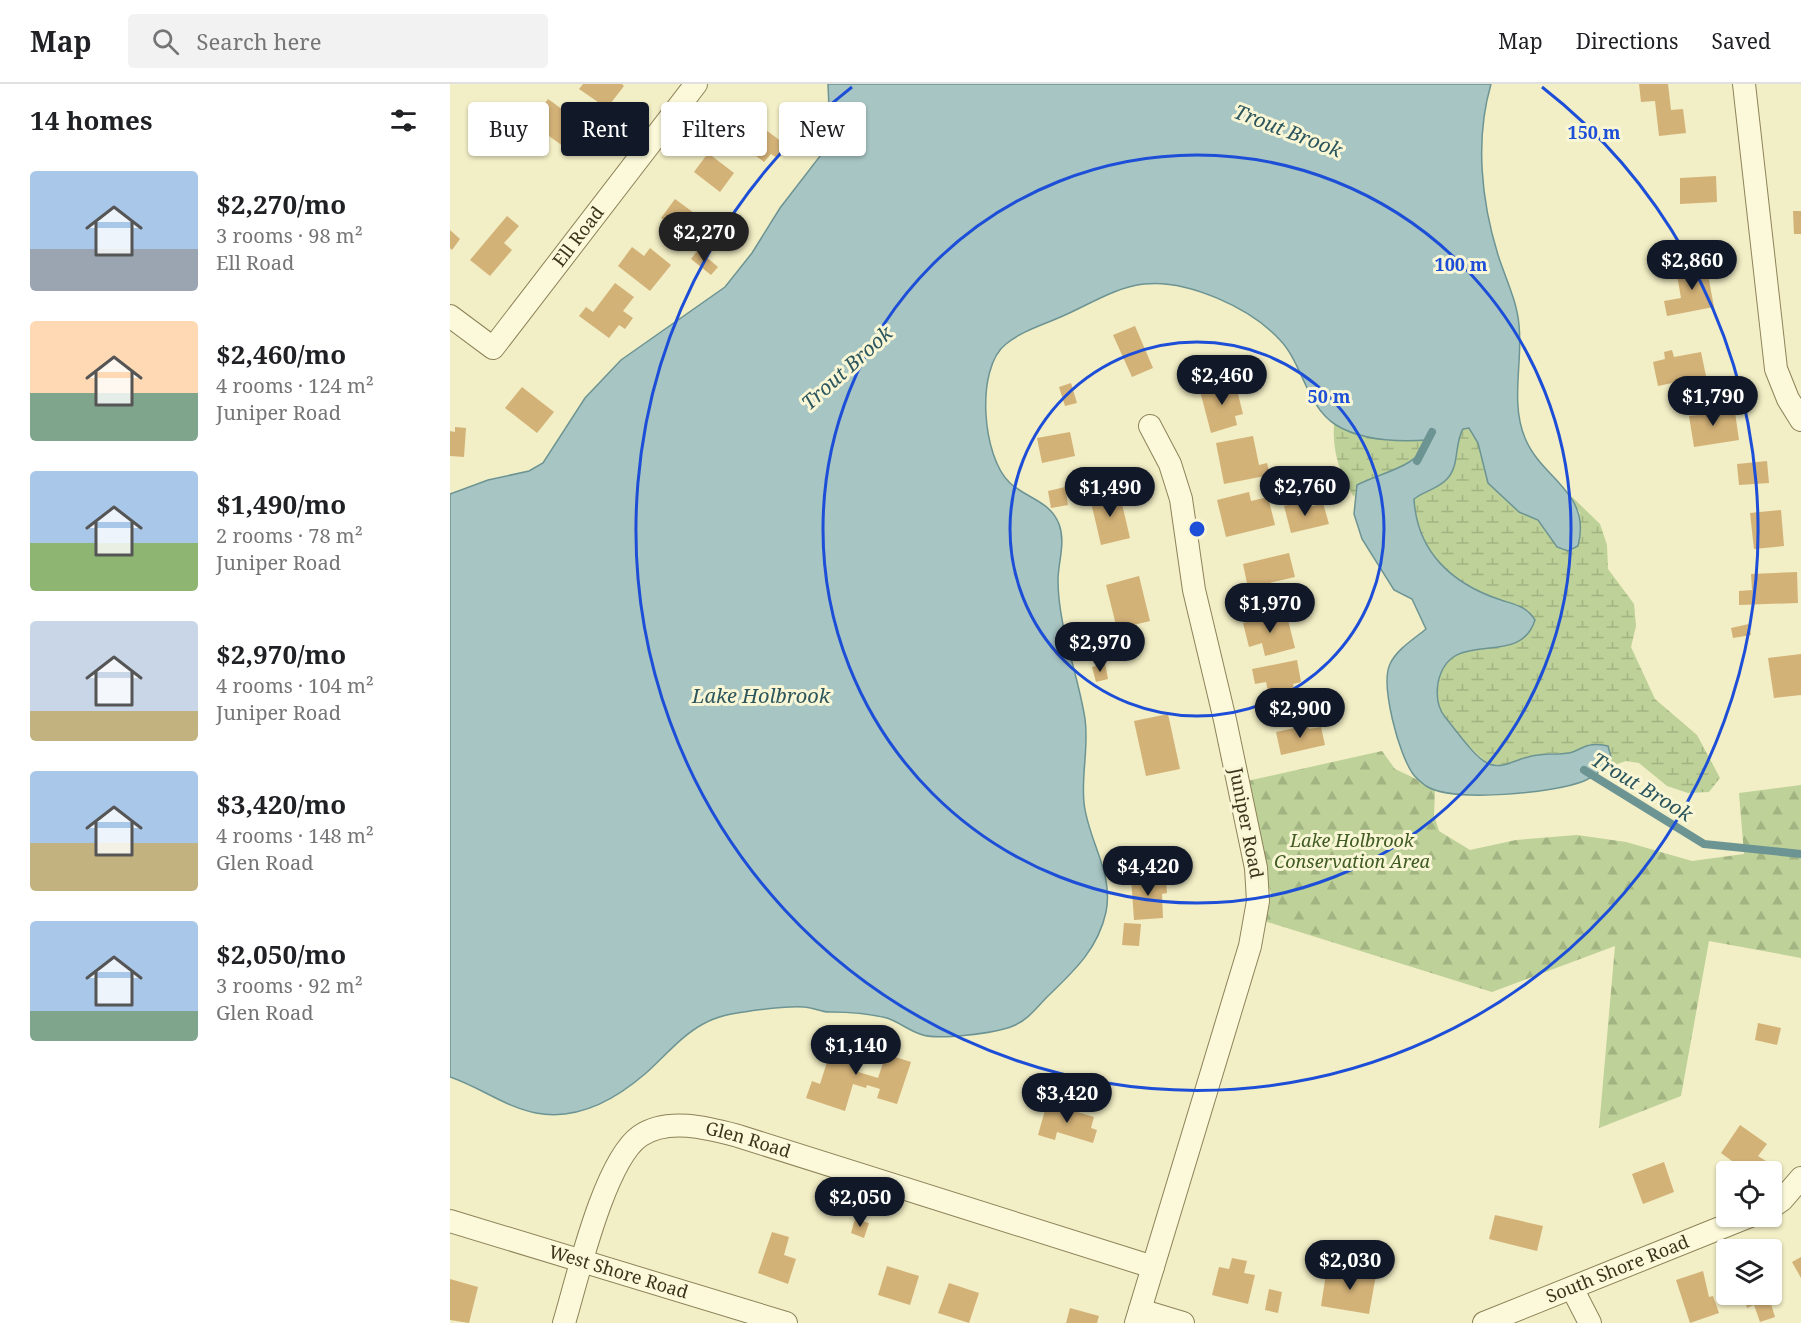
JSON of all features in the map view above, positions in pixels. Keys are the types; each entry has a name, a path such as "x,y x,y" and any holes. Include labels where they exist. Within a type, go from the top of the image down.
{"street":[{"name":"Ell Road","path":"450,316 494,348 696,84"},
{"path":"1744,84 1776,369 1788,399 1801,420"},
{"name":"Juniper Road","path":"1138,1317 1254,932 1258,885 1225,720 1194,590 1181,500 1170,464 1150,426"},
{"name":"Glen Road","path":"564,1323 612,1177 630,1145 651,1131 681,1126 712,1129 738,1136 1153,1267"},
{"path":"1782,1200 1801,1178"},
{"name":"West Shore Road","path":"450,1221 786,1323"},
{"name":"South Shore Road","path":"1484,1323 1723,1227"},
{"path":"1572,1288 1590,1323"},
{"path":"1138,1317 1183,1323"}],"green space":[{"path":"1334,424 1380,438 1428,440 1416,457 1407,463 1358,485 1354,497 1338,462 1334,444"},
{"path":"1463,428 1469,428 1478,443 1488,483 1519,512 1538,520 1557,547 1580,513 1570,495 1600,524 1607,545 1608,569 1634,604 1636,626 1631,647 1655,699 1697,735 1720,778 1709,792 1688,793 1667,786 1639,763 1626,761 1605,768 1611,757 1590,744 1571,753 1551,753 1527,757 1508,765 1488,764 1469,746 1439,710 1436,694 1441,672 1451,658 1469,650 1516,643 1529,611 1481,592 1451,574 1429,550 1422,536 1414,499 1442,482 1451,472 1456,461 1459,437"},
{"name":"Lake Holbrook Conservation Area","path":"1382,751 1395,769 1435,788 1434,815 1439,831 1470,850 1516,840 1577,835 1626,842 1692,861 1744,854 1739,793 1801,785 1801,958 1709,941 1681,1096 1599,1128 1615,946 1492,992 1264,921 1271,895 1247,781"}],"water":[{"name":"Lake Holbrook","path":"828,84 1491,84 1483,126 1482,170 1492,234 1518,316 1520,339 1518,410 1525,438 1542,465 1572,499 1578,512 1580,528 1578,546 1568,551 1557,547 1538,520 1519,512 1488,483 1478,443 1469,428 1463,429 1454,467 1447,479 1414,499 1422,535 1440,563 1453,575 1483,593 1520,607 1535,620 1527,635 1515,643 1456,655 1445,665 1438,683 1438,701 1442,713 1460,736 1478,756 1489,764 1504,765 1533,756 1569,753 1592,745 1608,746 1611,757 1600,771 1584,781 1528,792 1458,794 1439,791 1426,786 1417,779 1402,752 1392,720 1387,687 1390,664 1406,645 1426,629 1412,599 1394,590 1362,539 1354,514 1357,485 1407,463 1416,457 1428,440 1405,441 1369,437 1336,425 1318,407 1288,350 1280,340 1268,328 1236,307 1198,291 1179,286 1144,284 1123,289 1027,331 1006,344 996,356 986,392 988,434 993,454 1001,471 1016,488 1050,510 1061,531 1062,545 1058,580 1061,615 1082,702 1086,730 1084,803 1086,817 1104,870 1108,897 1102,925 1084,958 1028,1017 1005,1029 939,1037 920,1034 887,1018 866,1014 828,1012 807,1007 736,1013 716,1018 695,1029 634,1083 609,1100 567,1114 552,1115 525,1110 450,1077 450,494 488,480 529,471 543,463 585,398 621,360 725,287 752,253 780,208 820,156 866,156 866,102 829,102"}],"building":[{"path":"583,84 622,84 624,86 612,102 598,102 579,89"},
{"path":"1639,84 1668,84 1671,110 1683,109 1686,133 1659,136 1655,101 1641,102"},
{"path":"548,99 561,108 561,145 549,136 549,102 546,102"},
{"path":"767,131 779,140 779,155 777,158 771,154 764,162 756,156 767,156"},
{"path":"706,156 712,156 734,173 720,192 694,172"},
{"path":"1716,176 1717,202 1680,204 1680,178"},
{"path":"675,199 709,224 702,234 691,227 684,236 661,218"},
{"path":"1793,211 1801,211 1801,234 1794,234"},
{"path":"507,216 519,226 504,243 512,250 490,276 470,260"},
{"path":"450,230 460,239 452,250 450,248"},
{"path":"632,247 644,256 650,248 671,265 650,291 618,266"},
{"path":"698,250 718,267 711,275 691,259"},
{"path":"1706,264 1714,307 1667,316 1664,301 1681,298 1676,270"},
{"path":"615,283 634,297 623,311 633,318 625,329 619,325 609,338 579,316 586,307 593,312"},
{"path":"1135,326 1153,368 1132,377 1113,335"},
{"path":"1672,350 1674,357 1701,352 1706,376 1658,386 1653,362 1665,359 1664,352"},
{"path":"1235,382 1243,414 1235,416 1237,425 1211,433 1200,391"},
{"path":"1071,383 1077,403 1065,406 1059,387"},
{"path":"522,387 554,412 537,433 505,408"},
{"path":"1720,407 1721,413 1735,412 1739,440 1694,447 1689,416 1698,415 1698,410"},
{"path":"455,427 466,428 464,457 450,456 450,431 455,432"},
{"path":"1070,432 1075,456 1042,463 1037,438"},
{"path":"1253,436 1259,465 1267,463 1270,475 1224,484 1216,443"},
{"path":"1767,461 1769,483 1739,485 1737,464"},
{"path":"1065,487 1068,505 1051,508 1048,491"},
{"path":"1119,491 1130,538 1101,545 1090,498"},
{"path":"1249,492 1251,501 1268,497 1275,525 1226,537 1217,500"},
{"path":"1300,501 1302,509 1323,503 1329,524 1291,533 1284,506"},
{"path":"1781,510 1784,546 1754,549 1750,513"},
{"path":"1289,553 1295,577 1248,588 1243,564"},
{"path":"1797,572 1798,603 1739,605 1739,591 1752,590 1751,574"},
{"path":"1139,576 1150,621 1117,629 1106,585"},
{"path":"1286,612 1295,648 1265,656 1262,643 1249,647 1243,623"},
{"path":"1749,624 1751,635 1733,638 1731,628"},
{"path":"1801,654 1801,695 1774,698 1768,658"},
{"path":"1297,660 1301,682 1293,684 1296,701 1271,706 1266,682 1255,684 1252,669"},
{"path":"1105,663 1108,679 1096,682 1092,667"},
{"path":"1168,714 1180,769 1146,776 1134,721"},
{"path":"1308,725 1309,729 1321,727 1325,745 1281,755 1276,732"},
{"path":"1161,875 1161,881 1166,881 1167,893 1162,894 1163,918 1134,920 1131,877"},
{"path":"1124,923 1141,924 1139,946 1122,945"},
{"path":"1758,1023 1781,1028 1777,1045 1755,1040"},
{"path":"836,1034 865,1043 855,1071 878,1078 886,1054 911,1062 897,1104 877,1098 880,1089 853,1084 845,1111 806,1098 812,1081 820,1084"},
{"path":"1047,1103 1094,1117 1091,1128 1097,1130 1093,1143 1057,1132 1055,1140 1038,1135"},
{"path":"1740,1125 1767,1144 1758,1156 1766,1161 1732,1161 1721,1153"},
{"path":"1664,1162 1674,1192 1643,1204 1632,1174"},
{"path":"1495,1215 1543,1226 1537,1251 1489,1239"},
{"path":"855,1219 869,1223 864,1238 851,1233"},
{"path":"772,1232 789,1237 784,1255 796,1259 788,1284 758,1273"},
{"path":"1801,1257 1801,1278 1792,1262"},
{"path":"1232,1258 1247,1261 1244,1273 1255,1275 1248,1304 1212,1295 1219,1267 1229,1269"},
{"path":"887,1266 919,1276 910,1305 878,1295"},
{"path":"1360,1266 1377,1269 1369,1314 1321,1306 1326,1274 1358,1279"},
{"path":"1703,1271 1709,1297 1713,1296 1719,1313 1690,1323 1676,1280"},
{"path":"450,1279 478,1287 469,1323 450,1320"},
{"path":"949,1283 979,1293 969,1323 938,1313"},
{"path":"1269,1289 1282,1292 1278,1313 1265,1310"},
{"path":"1754,1305 1771,1305 1775,1317 1760,1322"},
{"path":"1070,1308 1099,1316 1097,1323 1066,1323"}],"waterway":[{"name":"Trout Brook","path":"1417,461 1432,432"},
{"name":"Trout Brook","path":"1584,770 1704,844 1801,854"}]}
